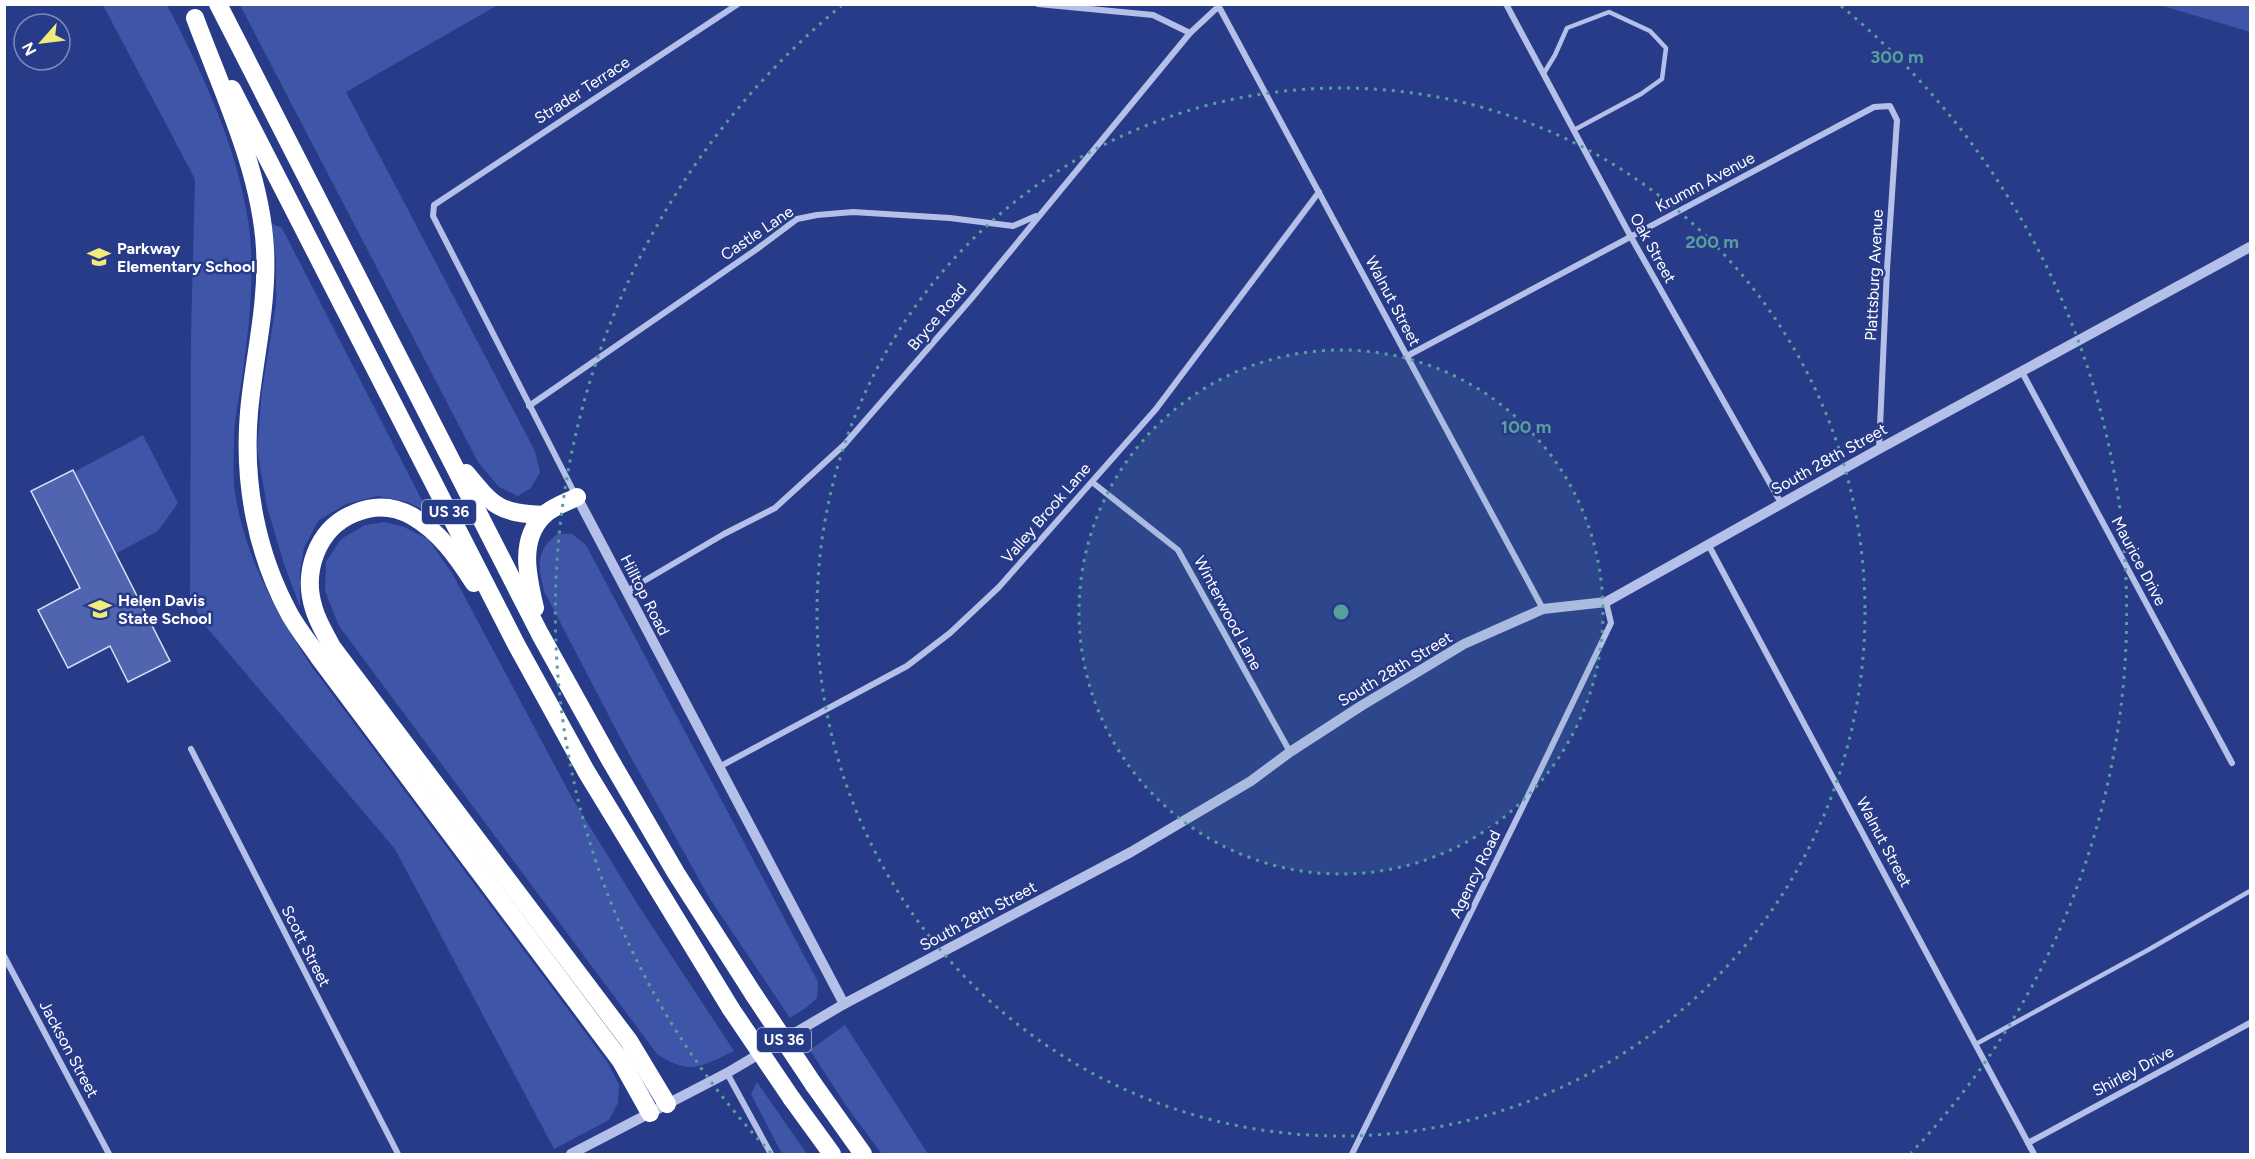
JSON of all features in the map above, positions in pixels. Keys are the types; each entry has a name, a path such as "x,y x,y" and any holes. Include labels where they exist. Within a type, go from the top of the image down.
{"highway":[{"name":"US 36","path":"218,4 540,634 609,758 671,864 754,995 863,1155"},
{"name":"US 36","path":"192,11 516,645 591,781 731,1009 832,1155"},
{"path":"192,11 250,166 260,202 265,248 265,293 249,412 248,465 255,516 273,579 291,616 323,663 621,1061 650,1113"},
{"path":"445,448 485,495 503,510 544,515"},
{"path":"540,634 528,579 526,555 532,534 544,515 577,497"},
{"path":"516,645 451,549 437,534 411,515 387,507 359,511 345,517 330,528 319,542 312,562 311,588 314,608 332,647 629,1041 667,1104"}],"street":[{"name":"Strader Terrace","path":"442,198 738,4"},
{"path":"1038,4 1153,15 1190,33"},
{"name":"Oak Street","path":"1506,4 1631,237 1782,503"},
{"name":"Bryce Road","path":"627,591 724,534 775,508 844,445 963,308 1190,33 1218,5"},
{"name":"Walnut Street","path":"1218,5 1543,609"},
{"name":"Krumm Avenue","path":"1407,356 1874,107 1890,106"},
{"name":"Plattsburg Avenue","path":"1880,449 1887,269 1897,120 1890,106"},
{"name":"Valley Brook Lane","path":"718,768 907,666 950,633 999,587 1156,409 1319,192"},
{"name":"Hilltop Road","path":"442,198 434,205 433,216 529,406 844,1004"},
{"name":"Castle Lane","path":"529,406 757,249 796,219 817,214 854,212 950,218 1013,226 1039,215"},
{"name":"South 28th Street","path":"571,1155 727,1073 844,1004 1131,852 1251,781 1290,752 1464,644 1543,609 1606,602 1708,543 2250,247"},
{"name":"Maurice Drive","path":"2022,372 2232,763"},
{"name":"Winterwood Lane","path":"1092,482 1178,550 1290,752"},
{"name":"Walnut Street","path":"1708,543 2034,1155"},
{"name":"Agency Road","path":"1352,1155 1611,623 1606,602"},
{"name":"Scott Street","path":"191,749 398,1155"},
{"name":"Jackson Street","path":"4,956 109,1155"},
{"name":"Shirley Drive","path":"2028,1143 2250,1023"},
{"path":"727,1073 771,1155"}],"lane":[{"path":"1544,73 1567,28 1609,12 1650,30 1666,48 1662,79 1641,94 1574,130"},
{"path":"1976,1044 2148,951 2250,891"}],"shaded area":[{"path":"103,5 167,5 216,109 243,192 250,239 251,299 235,429 234,484 241,522 265,587 312,667 608,1063 619,1085 618,1103 609,1120 554,1149 395,849 203,623 190,596 191,334 195,179"},
{"path":"240,5 498,5 346,92 535,451 540,472 531,488 518,496 499,487 478,462"},
{"path":"2160,5 2250,5 2250,32"},
{"path":"272,224 282,228 428,512 407,502 378,496 346,504 318,521 304,548 300,571 300,607 267,507 257,449 262,391 276,304 276,261"},
{"path":"143,435 178,503 158,531 115,554 74,472"},
{"path":"385,522 404,527 428,539 452,573 571,796 638,905 734,1051 696,1067 679,1065 657,1054 339,626 325,591 326,562 341,539 365,525"},
{"path":"557,534 572,534 586,545 818,982 817,998 790,1018 710,899 624,745 544,591 540,560 545,547"},
{"path":"845,1025 928,1154 882,1154 847,1107 810,1050"},
{"path":"757,1082 807,1154 782,1154 751,1094"}],"building":[{"path":"73,470 170,661 128,682 110,646 68,668 38,610 80,588 31,491"}],"place":[{"name":"Parkway Elementary School","path":"99,257"},
{"name":"Helen Davis State School","path":"100,609"}]}
